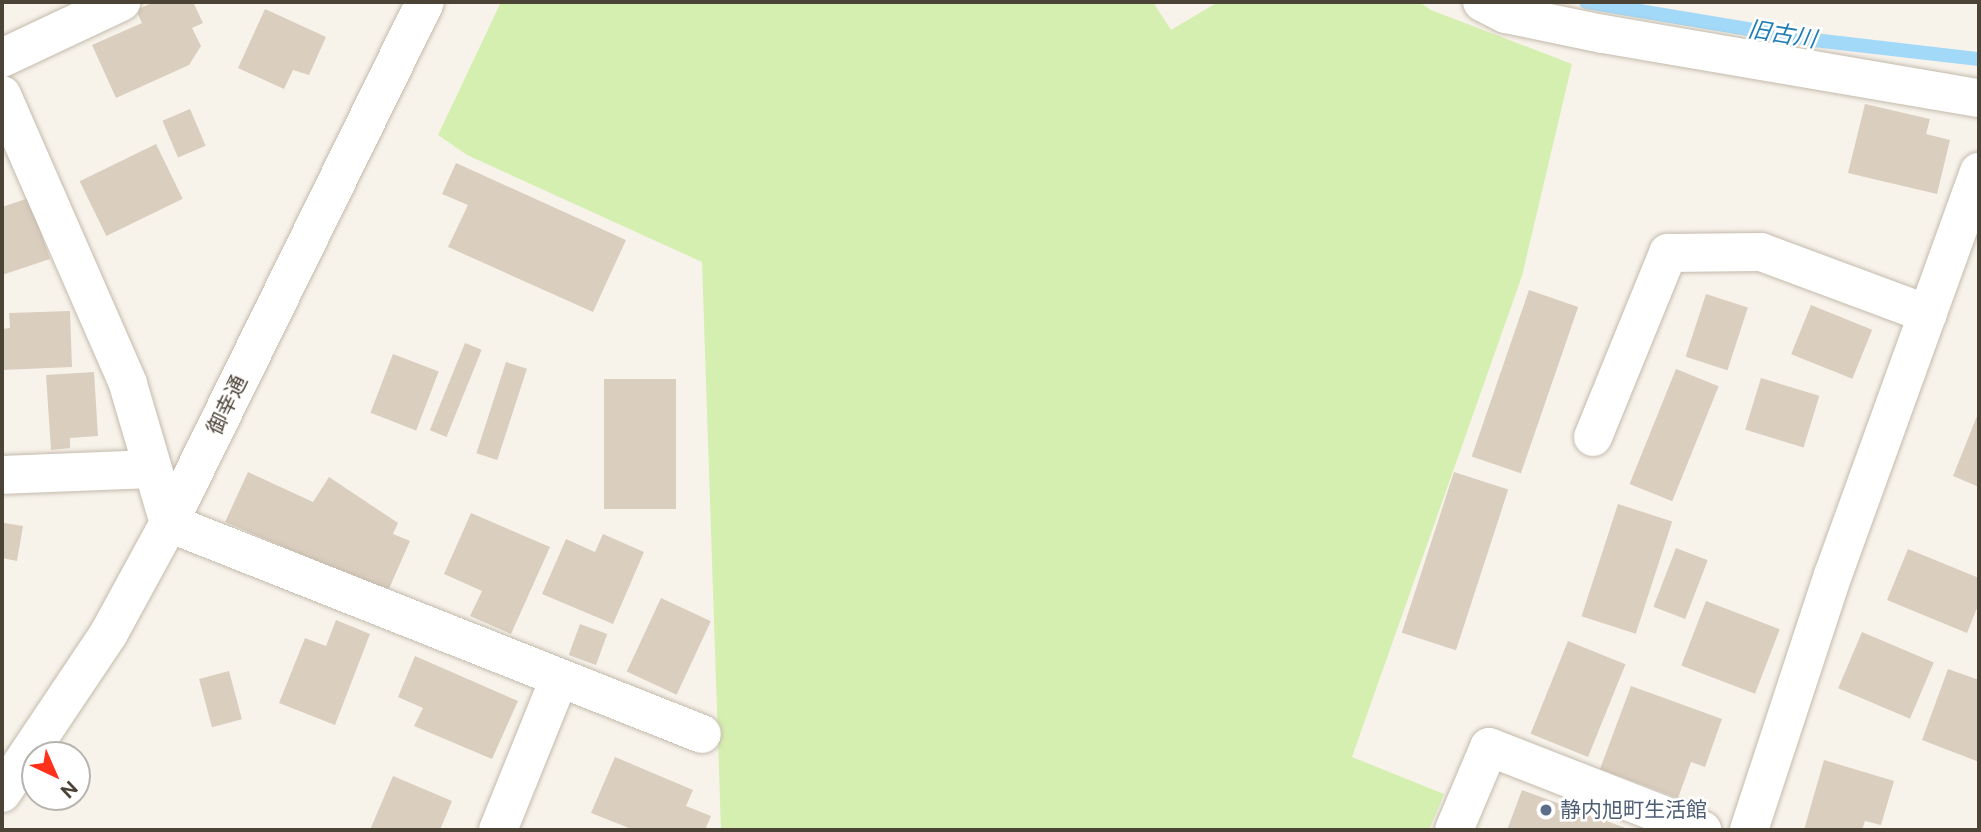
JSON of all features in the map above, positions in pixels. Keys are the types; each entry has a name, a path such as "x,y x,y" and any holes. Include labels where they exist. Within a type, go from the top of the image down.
{"street":[{"path":"2,58 121,2"},
{"name":"御幸通","path":"2,793 109,634 169,523 425,2"},
{"path":"1482,2 1506,14 1603,34 1979,98"},
{"path":"2,95 128,384 169,523 702,734"},
{"path":"1749,830 1833,575 1979,172"},
{"path":"1593,436 1668,253 1761,252 1927,314"},
{"path":"2,475 152,469"},
{"path":"498,830 559,679"},
{"path":"1454,830 1489,747 1702,830"}],"green space":[{"path":"501,2 1153,2 1171,30 1218,2 1419,2 1431,10 1572,64 1522,276 1352,757 1444,794 1429,830 721,830 702,262 467,155 438,135"}],"building":[{"path":"154,2 193,2 203,23 192,28 201,46 189,65 116,98 92,45 142,23 136,10"},
{"path":"265,9 326,37 309,75 293,70 284,89 238,68"},
{"path":"1865,104 1930,119 1926,134 1950,140 1937,194 1848,173"},
{"path":"190,109 206,146 178,158 162,121"},
{"path":"156,144 183,199 106,236 80,181"},
{"path":"456,163 626,240 593,312 448,247 468,205 442,194"},
{"path":"29,198 50,259 2,275 2,207"},
{"path":"1529,290 1578,307 1521,473 1472,456"},
{"path":"1706,294 1748,308 1727,370 1686,357"},
{"path":"1811,305 1872,330 1852,379 1791,354"},
{"path":"70,311 72,367 2,370 2,329 10,328 9,313"},
{"path":"465,343 482,350 446,437 430,430"},
{"path":"393,354 439,372 416,430 370,413"},
{"path":"506,362 527,369 497,460 476,453"},
{"path":"1676,369 1719,386 1672,501 1630,484"},
{"path":"94,372 98,436 70,438 70,448 51,450 46,375"},
{"path":"1761,378 1819,396 1804,447 1745,430"},
{"path":"604,379 676,379 676,509 604,509"},
{"path":"1979,411 1979,487 1953,476"},
{"path":"248,472 313,502 329,477 398,523 393,534 410,541 388,591 225,522"},
{"path":"1454,472 1508,490 1456,650 1402,633"},
{"path":"1618,504 1672,522 1636,634 1582,616"},
{"path":"471,513 550,547 511,634 470,616 482,591 444,574"},
{"path":"4,523 23,526 17,561 2,558"},
{"path":"603,534 644,552 613,624 542,594 566,539 595,552"},
{"path":"1676,548 1708,560 1685,619 1653,607"},
{"path":"1908,549 1979,578 1979,603 1967,633 1887,600"},
{"path":"661,598 711,621 677,695 627,671"},
{"path":"1706,601 1780,629 1755,694 1681,665"},
{"path":"336,620 370,634 335,725 279,703 305,638 326,646"},
{"path":"580,624 607,634 596,665 569,655"},
{"path":"1862,632 1934,662 1910,719 1838,688"},
{"path":"1568,641 1625,664 1588,757 1531,734"},
{"path":"415,656 518,701 492,759 414,726 423,708 398,697"},
{"path":"1948,669 1979,680 1979,762 1922,740"},
{"path":"229,671 242,719 212,727 199,679"},
{"path":"1631,686 1722,719 1705,767 1691,762 1678,798 1600,769"},
{"path":"615,757 693,790 686,806 711,816 705,830 634,830 591,813"},
{"path":"1824,760 1894,781 1881,825 1865,821 1862,830 1804,830"},
{"path":"393,776 452,801 440,830 370,830"},
{"name":"静内旭町生活館","path":"1522,790 1631,830 1507,830"}],"waterway":[{"name":"旧古川","path":"1586,2 1814,40 1979,59"}],"place":[{"name":"静内旭町生活館","path":"1546,810"}]}
